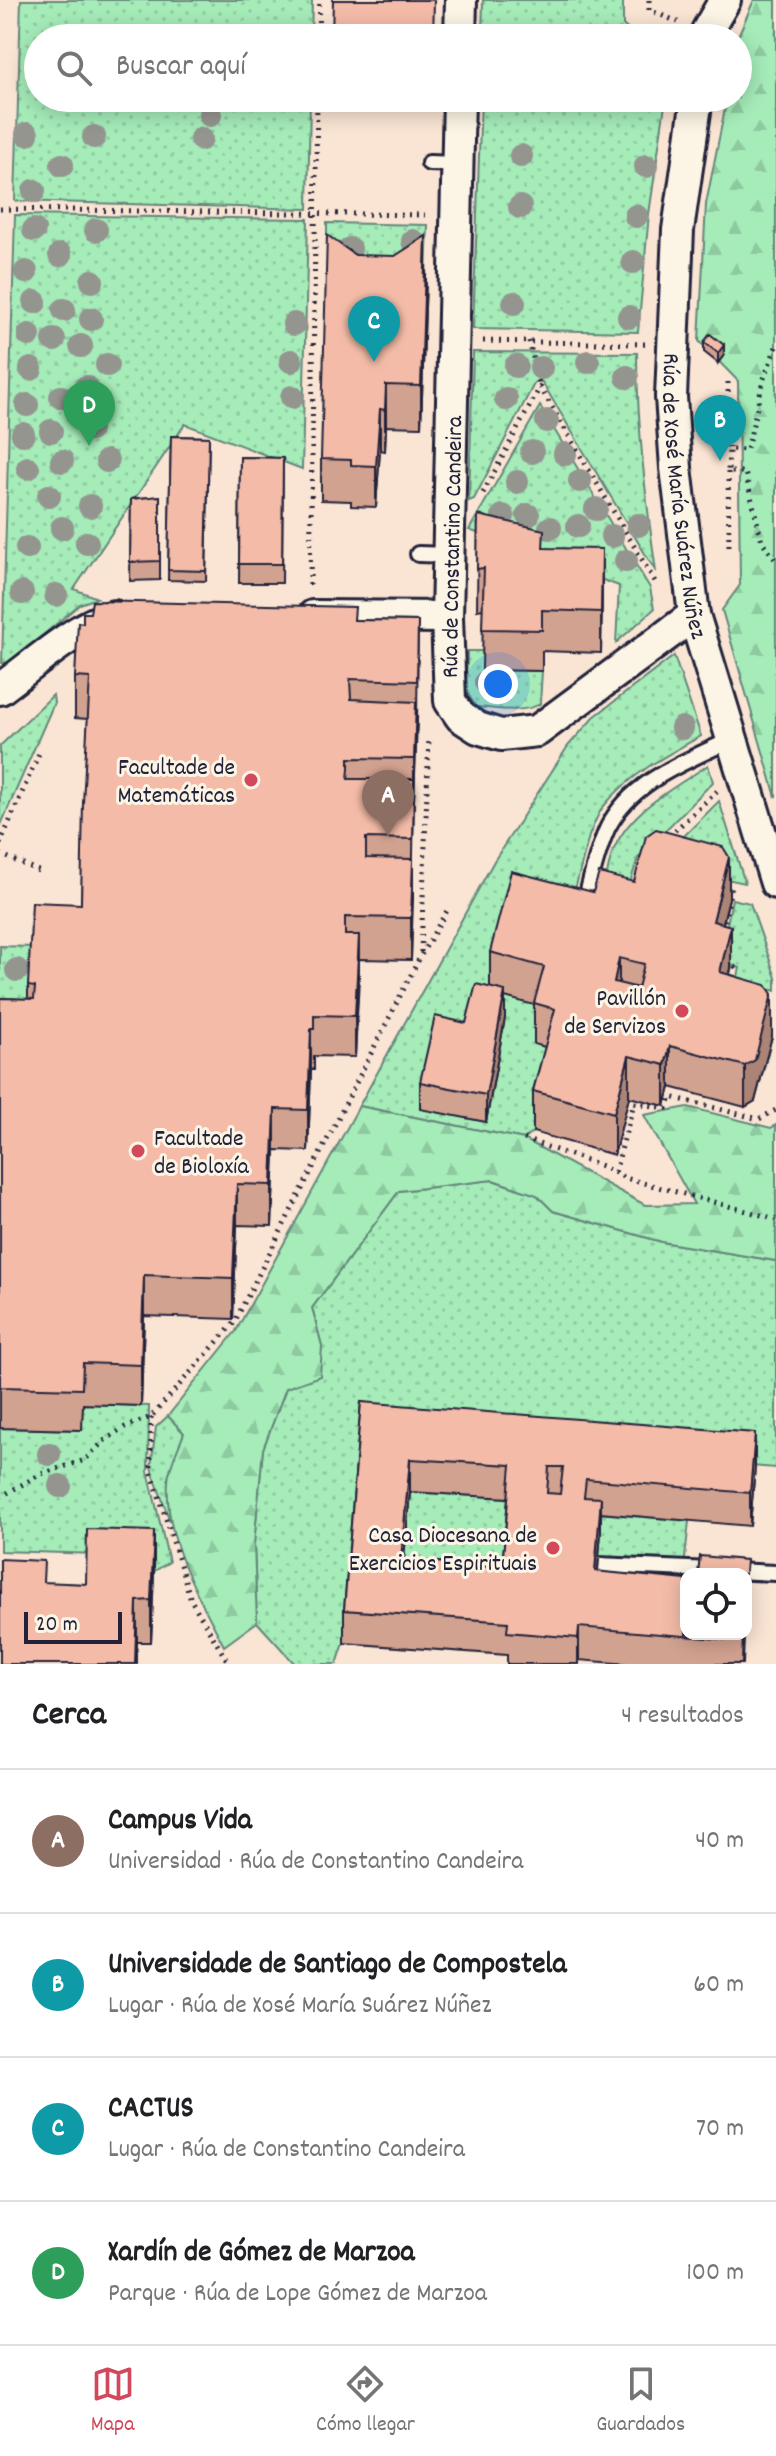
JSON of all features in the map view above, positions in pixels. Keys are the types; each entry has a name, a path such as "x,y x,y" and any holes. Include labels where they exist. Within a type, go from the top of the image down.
{"street":[{"path":"460,24 461,0"},
{"path":"711,24 725,0"},
{"name":"Rúa de Constantino Candeira","path":"456,112 443,163 450,701 461,717 478,728 501,735 537,731 694,615"},
{"name":"Rúa de Xosé María Suárez Núñez","path":"695,112 678,230 671,397 676,468 694,615 776,883"},
{"path":"0,689 102,619 142,613"},
{"path":"279,615 447,617"}],"lane":[{"path":"418,554 449,555"},
{"path":"578,929 602,842 621,807 657,777 732,739"},
{"path":"598,1565 776,1573"}],"path":[{"path":"318,24 319,0"},
{"path":"649,0 649,10 679,24"},
{"path":"310,616 317,112"},
{"path":"0,209 434,215"},
{"path":"493,341 646,344"},
{"path":"529,341 540,387 663,595"},
{"path":"729,449 747,450 763,381 776,347"},
{"path":"728,382 729,551"},
{"path":"450,522 473,510 540,387"},
{"path":"728,472 745,472 762,541 776,561"},
{"path":"421,955 429,737"},
{"path":"0,844 40,751"},
{"path":"658,846 724,785"},
{"path":"0,854 43,873"},
{"path":"718,883 731,887 721,936"},
{"path":"0,1497 41,1474 85,1460 104,1441 125,1427 151,1417 234,1323 421,955 448,909"},
{"path":"715,961 735,967 731,986"},
{"path":"615,1172 634,1103 667,1108 671,1097 759,1119 776,1110"},
{"path":"524,1139 625,1178 776,1219"},
{"path":"151,1417 151,1470 191,1600 229,1664"}],"green space":[{"path":"21,0 312,0 311,24 24,24 24,112 310,112 308,209 15,201"},
{"path":"483,0 623,0 623,24 482,24"},
{"path":"754,0 776,0 776,797 722,610 740,585 738,381 699,341 706,204 724,112 752,112 752,24 743,24"},
{"path":"481,112 664,112 649,214 638,332 473,329"},
{"path":"15,215 308,219 302,469 185,424 74,589 97,598 80,604 11,662 2,663"},
{"path":"327,223 428,225 426,277 327,276"},
{"path":"473,352 637,353 640,436 656,572 542,382 535,382 474,499 469,501"},
{"path":"540,406 650,588 654,609 616,643 619,586 469,530"},
{"path":"467,651 483,651 482,670 542,671 540,704 517,710 476,707 466,691"},
{"path":"674,656 701,736 661,758 624,785 603,807 589,836 544,1008 555,1050 533,1132 524,1139 359,1106 494,861 568,746 594,717"},
{"path":"53,695 54,703 0,827 0,746"},
{"path":"708,765 713,782 638,858 622,908 602,903 612,854 628,825 652,802"},
{"path":"719,801 745,883 656,864"},
{"path":"732,899 750,903 776,978 776,991 737,981 740,968 720,961"},
{"path":"0,946 32,947 28,1027 0,1026"},
{"path":"359,1106 524,1139 645,1205 694,1204 644,1115 688,1107 771,1128 776,1125 776,1261 662,1242 553,1211 537,1195 493,1180 399,1191 312,1308 322,1346 320,1376 286,1388 263,1449 254,1544 257,1622 224,1646 194,1587 171,1525 168,1481 184,1433 168,1416 236,1331"},
{"path":"492,1180 537,1195 553,1211 662,1242 776,1261 776,1468 361,1435 344,1643 337,1664 295,1664 257,1622 254,1544 263,1449 286,1388 322,1346 312,1308 399,1191"},
{"path":"83,1404 149,1406 148,1471 169,1562 153,1572 131,1555 0,1551 0,1428 81,1430"},
{"path":"168,1416 184,1433 168,1478 170,1522 151,1467 156,1427"},
{"path":"410,1492 511,1498 502,1600 401,1592"},
{"path":"586,1512 689,1521 684,1568 680,1568 680,1587 595,1604 601,1531"}],"building":[{"path":"333,0 434,0 433,24 332,24"},
{"path":"327,235 355,255 395,256 426,236 421,386 386,385 385,410 380,409 376,466 351,465 351,460 321,459"},
{"path":"710,334 724,345 718,353 704,342"},
{"path":"171,436 209,437 206,571 168,570"},
{"path":"240,457 283,458 282,564 239,564"},
{"path":"160,496 160,561 130,562 131,499"},
{"path":"478,515 544,530 543,548 602,549 601,612 542,610 542,630 482,629 484,568 477,569"},
{"path":"92,601 355,607 354,620 418,621 417,681 350,679 351,699 416,702 414,759 349,758 348,779 414,779 413,839 366,838 366,858 413,859 411,918 345,917 345,935 359,935 355,1016 314,1015 308,1110 275,1109 272,1185 237,1184 233,1278 144,1275 141,1365 83,1363 82,1389 0,1387 0,998 34,999 35,987 28,986 32,902 81,904 90,678 75,677 78,622 83,623 83,613 90,613"},
{"name":"Pavillón de Servizos","path":"656,829 723,847 729,857 713,921 731,926 720,972 766,985 772,994 755,1060 745,1066 670,1046 665,1065 629,1056 614,1113 533,1091 555,1009 534,1003 544,967 490,952 511,871 593,892 599,873 634,882 646,836","holes":["619,958 644,964 638,988 614,982"]},
{"path":"476,984 505,991 486,1095 420,1082 435,1016 466,1023"},
{"name":"Casa Diocesana de Exercicios Espirituais","path":"361,1402 755,1433 750,1493 586,1479 584,1497 601,1498 595,1571 680,1579 680,1636 579,1627 578,1638 507,1632 508,1622 344,1610","holes":["410,1459 511,1465 502,1568 401,1559","549,1467 563,1467 560,1494 547,1493"]},
{"path":"87,1529 154,1531 151,1600 137,1601 135,1664 0,1664 0,1559 44,1561 43,1582 86,1584"},
{"path":"700,1556 746,1560 745,1568 699,1568"}],"place":[{"name":"CACTUS","path":"374,362"},
{"name":"Xardín de Gómez de Marzoa","path":"89,446"},
{"name":"Universidade de Santiago de Compostela","path":"720,461"},
{"name":"Facultade de Matemáticas","path":"251,780"},
{"name":"Campus Vida","path":"388,836"},
{"name":"Pavillón de Servizos","path":"682,1011"},
{"name":"Facultade de Bioloxía","path":"138,1151"},
{"name":"Casa Diocesana de Exercicios Espirituais","path":"553,1548"}]}
